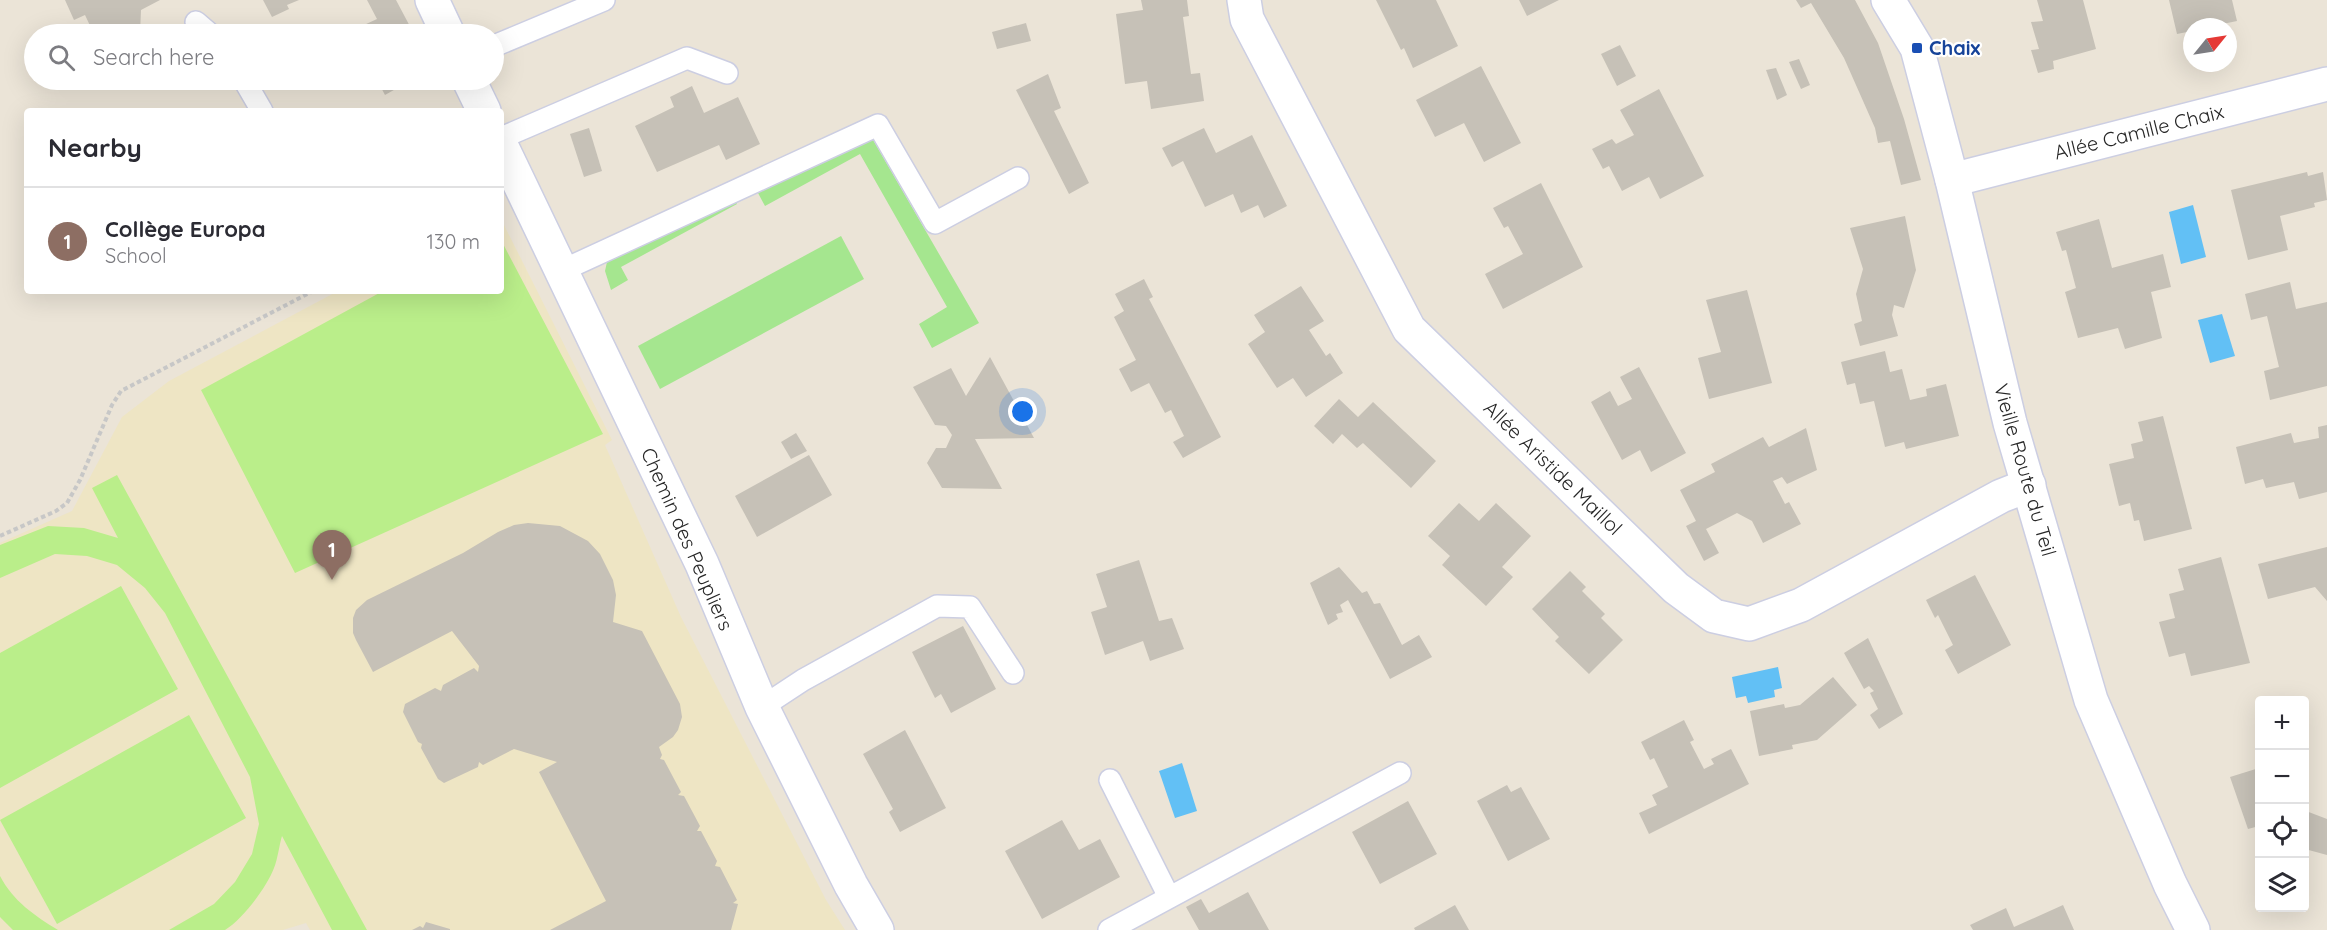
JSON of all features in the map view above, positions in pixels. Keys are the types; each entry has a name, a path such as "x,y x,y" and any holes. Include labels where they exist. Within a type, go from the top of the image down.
{"street":[{"path":"432,0 443,24"},
{"name":"Allée Aristide Maillol","path":"1244,0 1247,19 1409,329 1676,588 1714,615 1749,624 1801,605 2001,496 2029,485"},
{"name":"Vieille Route du Teil","path":"1888,0 1917,48 1952,180 2010,423 2091,700 2170,884 2193,930"},
{"name":"Allée Camille Chaix","path":"1952,180 2327,84"},
{"path":"474,90 483,108"},
{"name":"Chemin des Peupliers","path":"504,156 702,564 762,707 851,885 877,930"}],"lane":[{"path":"504,42 604,0"},
{"path":"504,156 687,58 728,73"},
{"path":"250,90 260,108"},
{"path":"561,271 878,126 935,223 1018,178"},
{"path":"762,707 803,680 937,606 970,607 1013,673"},
{"path":"1109,930 1400,773"},
{"path":"1110,780 1169,897"}],"path":[{"path":"0,536 56,512 67,503 80,480 112,405 121,391 307,294"}],"shaded area":[{"path":"504,225 612,440 605,445 681,617 826,900 845,930 310,930 306,923 283,930 0,930 0,543 72,511 122,417 169,381 332,294 504,294"}],"green space":[{"path":"872,138 979,323 932,348 919,324 947,307 860,154 765,206 758,193"},
{"path":"736,202 737,204 621,267 628,280 611,290 605,271 607,262"},
{"path":"841,236 864,279 660,389 638,346"},
{"path":"504,246 603,434 295,573 201,390 377,294 504,294"},
{"path":"117,475 367,930 332,930 282,836 271,876 246,911 232,925 225,930 169,930 214,904 235,882 252,854 259,824 250,777 165,613 145,588 117,565 87,556 55,554 0,578 0,545 48,526 84,528 118,538 92,488"},
{"path":"121,586 178,689 0,788 0,653"},
{"path":"189,715 246,818 57,924 0,820"},
{"path":"0,876 18,900 58,930 13,930 0,917"}],"water":[{"path":"2193,205 2206,257 2181,264 2169,212"},
{"path":"2222,314 2235,356 2210,363 2198,320"},
{"path":"1778,667 1782,688 1774,690 1775,697 1748,703 1746,696 1736,698 1732,677"},
{"path":"1182,763 1197,811 1175,818 1159,771"}],"building":[{"path":"65,0 160,0 141,10 140,24 89,24 85,15 74,20"},
{"path":"263,0 299,0 287,5 289,9 272,17"},
{"path":"367,0 396,0 409,24 366,24 377,19"},
{"path":"1141,0 1187,0 1189,16 1183,17 1191,74 1200,73 1204,101 1151,109 1147,81 1125,84 1116,14 1143,10"},
{"path":"1376,0 1436,0 1458,46 1413,68 1404,48 1401,50"},
{"path":"1519,0 1559,0 1527,16"},
{"path":"1796,0 1855,0 1878,43 1904,119 1921,180 1901,185 1890,141 1878,143 1875,128 1844,58 1811,3 1801,8"},
{"path":"2037,0 2083,0 2096,49 2053,61 2054,69 2038,73 2031,50 2039,49 2031,22 2043,21"},
{"path":"2169,0 2232,0 2236,18 2183,18 2183,33 2177,34"},
{"path":"1026,23 1031,41 997,49 992,32"},
{"path":"1620,45 1636,76 1617,86 1601,54"},
{"path":"1799,59 1810,85 1801,89 1789,62"},
{"path":"1481,66 1521,143 1484,162 1464,123 1435,137 1416,100"},
{"path":"1776,68 1787,95 1777,100 1766,70"},
{"path":"1048,74 1061,108 1054,111 1089,183 1069,194 1016,90"},
{"path":"692,86 704,113 738,97 760,144 726,160 719,145 657,172 635,126 674,107 670,97"},
{"path":"1659,89 1704,176 1660,199 1649,177 1622,191 1609,166 1603,169 1592,149 1612,139 1616,144 1634,135 1620,110"},
{"path":"382,90 394,90 385,95"},
{"path":"589,128 602,171 584,177 570,134"},
{"path":"1204,128 1216,153 1252,135 1287,206 1264,218 1258,205 1241,213 1233,194 1205,207 1183,161 1172,167 1162,148"},
{"path":"2307,172 2308,176 2323,172 2327,200 2314,203 2315,207 2280,216 2288,250 2248,260 2231,190"},
{"path":"1541,183 1583,267 1503,309 1485,274 1523,254 1508,226 1504,228 1493,208"},
{"path":"1905,216 1916,270 1904,308 1894,305 1892,315 1898,336 1860,346 1854,324 1862,321 1856,294 1863,269 1850,228"},
{"path":"2099,219 2112,268 2163,254 2171,287 2151,292 2162,338 2125,349 2118,328 2078,338 2065,292 2076,288 2066,250 2062,251 2056,232"},
{"path":"1144,279 1153,297 1149,299 1221,437 1183,458 1173,442 1184,436 1171,410 1165,413 1149,383 1131,392 1119,369 1136,360 1114,317 1124,311 1115,294"},
{"path":"2290,282 2296,309 2327,302 2327,386 2270,400 2264,371 2279,367 2267,316 2251,320 2245,294"},
{"path":"1301,286 1324,321 1309,330 1326,356 1330,353 1343,373 1306,397 1293,378 1277,388 1248,344 1265,332 1254,315"},
{"path":"1747,290 1772,383 1709,399 1698,358 1721,352 1706,300"},
{"path":"1885,351 1890,372 1902,369 1910,400 1927,396 1926,389 1946,384 1959,436 1906,449 1904,442 1885,447 1874,401 1860,404 1855,383 1847,385 1841,362"},
{"path":"990,357 1034,438 975,439 1002,489 942,488 927,463 936,448 946,448 952,435 946,426 935,425 913,387 951,368 966,396"},
{"path":"1639,367 1686,453 1651,472 1640,450 1622,460 1591,402 1610,391 1618,406 1632,399 1620,377"},
{"path":"1339,399 1358,417 1373,402 1436,461 1411,488 1363,443 1357,448 1342,434 1333,444 1314,426"},
{"path":"2163,416 2192,529 2144,541 2139,520 2134,521 2130,503 2119,506 2109,464 2134,458 2131,444 2143,441 2138,422"},
{"path":"2327,425 2327,492 2299,499 2294,482 2266,488 2263,479 2245,484 2236,447 2291,433 2294,443 2319,438 2318,427"},
{"path":"1806,428 1817,470 1787,484 1782,477 1773,481 1785,504 1789,502 1801,524 1763,543 1752,521 1737,513 1706,529 1719,553 1704,561 1686,526 1696,521 1680,490 1715,472 1711,464 1763,437 1769,447"},
{"path":"796,433 807,451 791,459 781,442"},
{"path":"809,455 832,495 757,537 735,496"},
{"path":"1459,503 1479,521 1496,503 1531,536 1502,567 1513,577 1486,606 1442,565 1450,556 1428,536"},
{"path":"528,523 560,526 588,541 600,554 613,580 616,595 613,622 642,631 680,704 682,717 678,730 673,737 659,747 662,755 660,759 664,760 681,792 678,795 684,796 700,826 697,831 701,831 717,861 715,866 720,867 737,900 733,903 738,904 731,930 550,930 606,901 539,772 557,762 514,749 483,765 479,762 478,767 444,783 438,779 421,748 422,744 418,742 403,712 405,704 435,688 441,691 443,685 474,668 478,672 479,666 452,631 373,672 356,640 353,633 353,618 356,610 367,600 463,553 498,532 514,525"},
{"path":"2327,547 2327,601 2315,587 2268,599 2258,564"},
{"path":"2221,557 2250,663 2191,676 2185,653 2169,657 2159,622 2175,618 2169,594 2184,590 2178,569"},
{"path":"1139,560 1159,621 1172,618 1184,649 1150,661 1143,641 1105,655 1091,612 1107,607 1096,574"},
{"path":"1339,567 1362,593 1367,591 1374,604 1380,603 1402,645 1419,635 1432,657 1390,679 1348,600 1340,605 1343,612 1336,614 1338,619 1328,625 1310,583"},
{"path":"1570,571 1586,587 1582,591 1605,614 1601,618 1623,640 1589,674 1555,641 1559,637 1532,609"},
{"path":"1975,575 2011,645 1958,674 1945,650 1953,645 1938,615 1935,618 1926,600"},
{"path":"963,626 996,689 951,713 941,694 935,698 912,652"},
{"path":"1868,638 1903,714 1879,729 1870,715 1878,709 1870,693 1874,691 1869,686 1864,689 1844,653"},
{"path":"1833,677 1857,705 1817,740 1792,745 1793,749 1759,756 1750,711 1784,704 1785,708 1800,705"},
{"path":"1684,720 1694,740 1690,742 1704,769 1714,764 1711,759 1731,749 1749,784 1649,834 1639,813 1657,805 1652,795 1668,787 1654,758 1650,760 1641,742"},
{"path":"905,730 946,808 900,832 889,812 893,809 863,754"},
{"path":"2255,769 2255,827 2248,829 2230,777"},
{"path":"1507,785 1511,792 1521,787 1550,839 1508,861 1477,801"},
{"path":"1408,801 1437,854 1380,884 1352,832"},
{"path":"2309,812 2327,819 2327,855 2309,850"},
{"path":"1062,820 1079,850 1100,839 1120,877 1042,919 1005,851"},
{"path":"1248,892 1269,930 1199,930 1186,907 1201,899 1209,913"},
{"path":"1455,905 1469,930 1415,930 1414,928"},
{"path":"2063,905 2074,930 1973,930 1970,925 2006,908 2014,927"},
{"path":"426,922 450,930 412,930 420,926 423,928"}],"place":[{"name":"Chaix","path":"1917,48"},
{"name":"Collège Europa","path":"332,580"}]}
